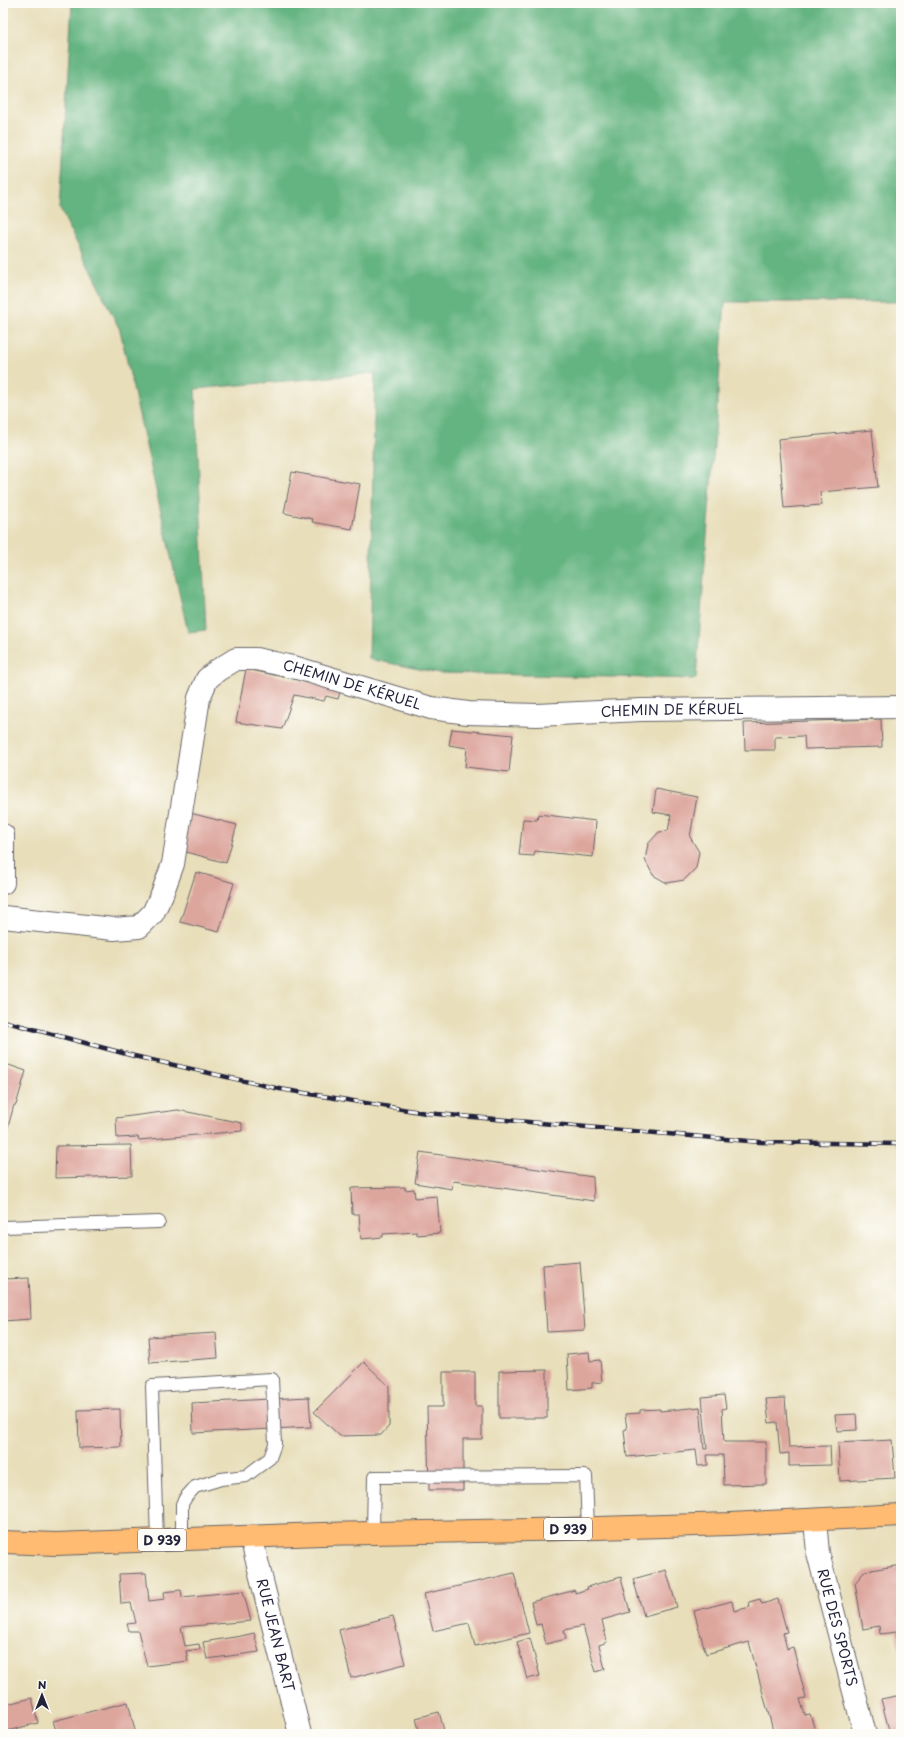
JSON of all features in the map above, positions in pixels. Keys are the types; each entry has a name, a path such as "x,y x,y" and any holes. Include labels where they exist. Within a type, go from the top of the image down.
{"main road":[{"name":"D 939","path":"3,1542 56,1544 251,1536 588,1528 815,1520 901,1515"}],"street":[{"name":"CHEMIN DE KÉRUEL","path":"3,917 114,929 138,927 153,913 162,894 172,864 199,698 207,679 236,659 256,659 297,668 431,708 468,713 538,715 641,710 901,707"},
{"path":"3,835 3,883"},
{"name":"RUE DES SPORTS","path":"815,1520 818,1553 865,1734"},
{"name":"RUE JEAN BART","path":"251,1536 300,1734"}],"lane":[{"path":"3,1227 159,1222"},
{"path":"157,1540 152,1386 272,1379 275,1444 270,1458 246,1476 221,1479 195,1487 182,1504 182,1539"},
{"path":"374,1533 374,1477 586,1476 588,1528"}],"green space":[{"path":"72,3 901,3 901,302 725,302 696,679 439,673 369,659 375,373 195,389 206,630 188,632 120,330 60,209"}],"building":[{"path":"872,430 878,487 820,492 821,505 784,508 778,439"},
{"path":"292,472 360,484 352,529 312,522 313,519 284,513"},
{"path":"246,669 341,689 338,699 326,696 324,701 294,695 282,729 236,722"},
{"path":"881,719 882,747 805,749 804,736 775,737 775,750 745,750 744,723"},
{"path":"452,729 513,735 509,772 465,767 467,748 449,745"},
{"path":"656,789 697,797 690,837 699,852 696,868 684,880 667,883 653,875 645,860 648,844 659,832 668,831 671,815 653,812"},
{"path":"190,813 237,825 226,863 183,851"},
{"path":"538,814 596,821 593,857 535,851 534,856 519,855 523,819 537,820"},
{"path":"196,872 234,883 219,932 180,922"},
{"path":"3,1063 26,1071 6,1134 3,1134"},
{"path":"178,1110 242,1123 242,1131 139,1140 138,1137 117,1138 116,1118"},
{"path":"131,1145 132,1176 55,1178 56,1146"},
{"path":"420,1152 593,1177 594,1201 453,1181 452,1189 415,1183"},
{"path":"405,1187 405,1190 414,1189 415,1198 437,1196 440,1233 417,1235 417,1232 383,1234 383,1237 361,1239 359,1214 352,1214 351,1188"},
{"path":"580,1262 585,1330 547,1332 543,1265"},
{"path":"29,1278 31,1319 3,1321 3,1279"},
{"path":"216,1333 218,1358 150,1363 148,1337"},
{"path":"589,1352 590,1361 600,1360 602,1382 592,1383 592,1388 569,1390 567,1354"},
{"path":"364,1362 389,1386 389,1426 381,1435 340,1436 314,1412"},
{"path":"547,1370 547,1418 499,1418 499,1371"},
{"path":"443,1372 475,1372 475,1406 482,1406 482,1439 463,1439 463,1490 429,1490 427,1407 443,1407"},
{"path":"724,1395 726,1408 722,1409 724,1442 766,1442 766,1484 724,1485 723,1455 707,1455 708,1465 698,1466 696,1450 627,1457 624,1430 627,1429 625,1414 640,1413 640,1410 660,1409 660,1411 700,1407 704,1449 707,1449 702,1397"},
{"path":"309,1397 311,1427 193,1433 192,1403"},
{"path":"785,1398 789,1447 830,1446 831,1465 789,1466 789,1453 780,1454 777,1422 769,1423 766,1399"},
{"path":"120,1409 121,1447 79,1448 78,1410"},
{"path":"856,1414 857,1430 837,1431 835,1415"},
{"path":"892,1440 895,1478 840,1481 838,1443"},
{"path":"901,1565 900,1657 896,1632 880,1634 879,1626 863,1629 855,1583 865,1571"},
{"path":"666,1570 677,1607 644,1616 633,1579"},
{"path":"146,1573 149,1601 165,1599 164,1592 181,1590 182,1597 243,1591 251,1621 181,1627 185,1646 199,1644 200,1649 186,1651 188,1661 147,1666 138,1631 129,1631 127,1624 136,1623 131,1603 121,1604 119,1574"},
{"path":"514,1573 529,1633 475,1646 469,1623 433,1631 424,1594"},
{"path":"621,1577 630,1612 602,1620 607,1642 599,1645 605,1669 596,1672 583,1626 564,1630 566,1639 546,1644 541,1624 536,1625 531,1602 575,1590 575,1593 588,1589 587,1587"},
{"path":"760,1599 762,1604 778,1599 787,1632 783,1633 787,1649 793,1647 806,1698 800,1699 805,1715 810,1714 816,1734 774,1734 749,1642 706,1654 694,1611 732,1601 734,1611 750,1607 749,1602"},
{"path":"393,1616 405,1664 351,1678 339,1630"},
{"path":"254,1633 259,1652 207,1659 203,1642"},
{"path":"530,1638 540,1676 527,1679 517,1642"},
{"path":"901,1695 901,1732 890,1734 881,1699"},
{"path":"32,1698 38,1723 3,1732 3,1705"},
{"path":"128,1702 136,1734 57,1734 53,1721"},
{"path":"439,1712 445,1734 420,1734 416,1718"}],"railway":[{"path":"3,1021 134,1056 280,1089 426,1113 760,1142 901,1144"}]}
